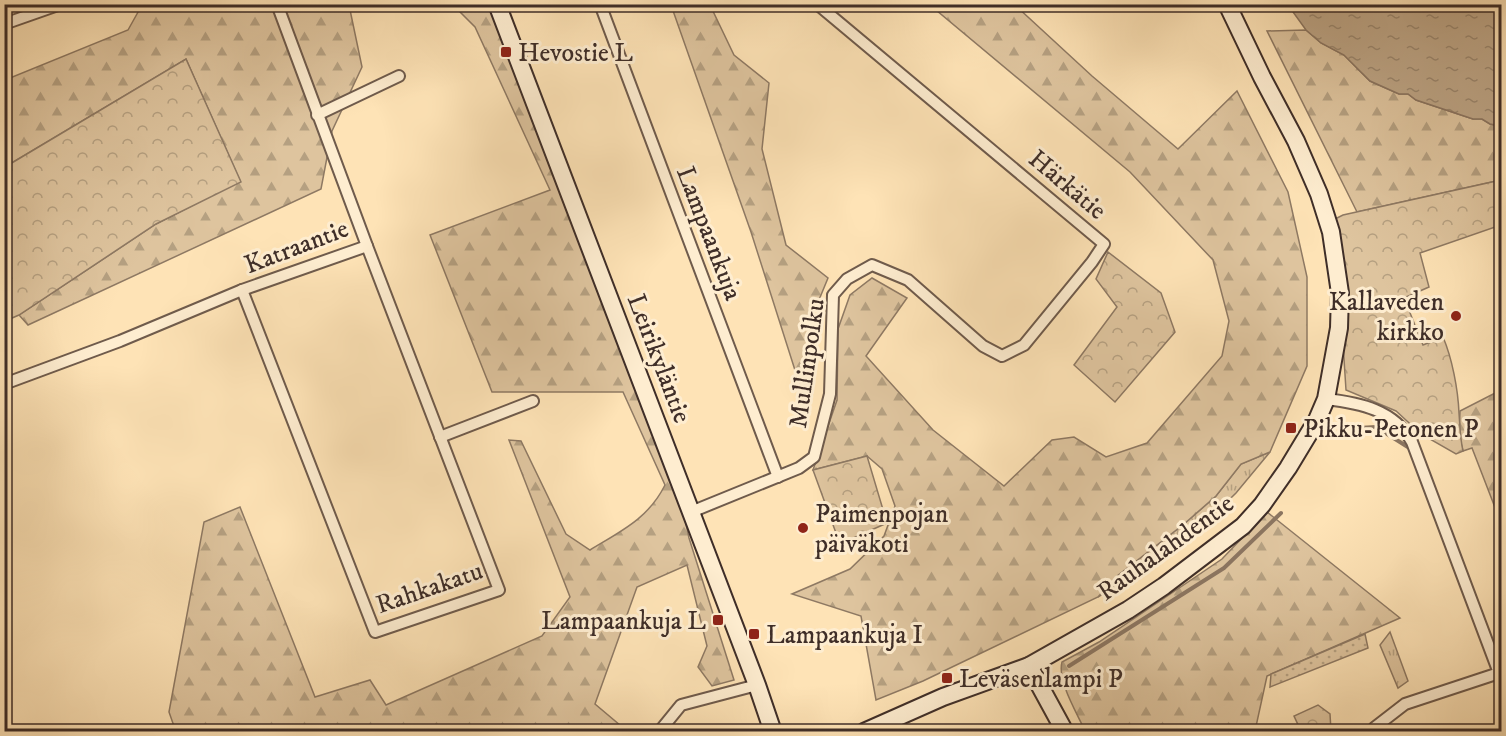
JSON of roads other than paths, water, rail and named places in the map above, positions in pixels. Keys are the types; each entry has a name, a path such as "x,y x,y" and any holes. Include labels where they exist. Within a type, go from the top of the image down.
{"main road":[{"name":"Leirikyläntie","path":"497,4 692,512 773,732"},
{"name":"Rauhalahdentie","path":"864,732 943,697 1029,666 1128,610 1164,586 1243,526 1262,505 1288,468 1317,420 1326,399 1339,328 1340,293 1331,232 1319,194 1296,141 1227,4"},
{"path":"1029,666 1065,732"}],"street":[{"path":"4,24 61,4"},
{"name":"Katraantie","path":"4,384 120,341 242,290 367,246 277,4"},
{"name":"Lampaankuja","path":"600,4 778,477"},
{"name":"Härkätie","path":"817,4 1104,244 1024,345 1002,356 983,346 908,280 872,265"},
{"path":"317,115 399,76"},
{"name":"Rahkakatu","path":"242,290 375,632 499,590 367,246"},
{"name":"Mullinpolku","path":"692,512 799,468 814,457 830,394 833,295 847,279 872,265"},
{"path":"1326,399 1354,403 1388,416 1404,428 1412,442 1499,673 1405,704 1374,728"},
{"path":"440,437 533,401"},
{"path":"659,732 681,705 757,685"}],"water":[{"path":"1288,5 1501,5 1501,126 1416,100 1408,94 1399,94 1370,81 1344,55 1321,43 1306,30"}],"waterway":[{"path":"1358,428 1376,427 1411,449"},
{"path":"1069,666 1224,568 1281,513"}],"place":[{"name":"Hevostie L","path":"506,52"},
{"name":"Kallaveden kirkko","path":"1456,316"},
{"name":"Pikku-Petonen P","path":"1291,428"},
{"name":"Paimenpojan päiväkoti","path":"803,528"},
{"name":"Lampaankuja L","path":"718,620"},
{"name":"Lampaankuja I","path":"754,634"},
{"name":"Leväsenlampi P","path":"947,678"}]}
